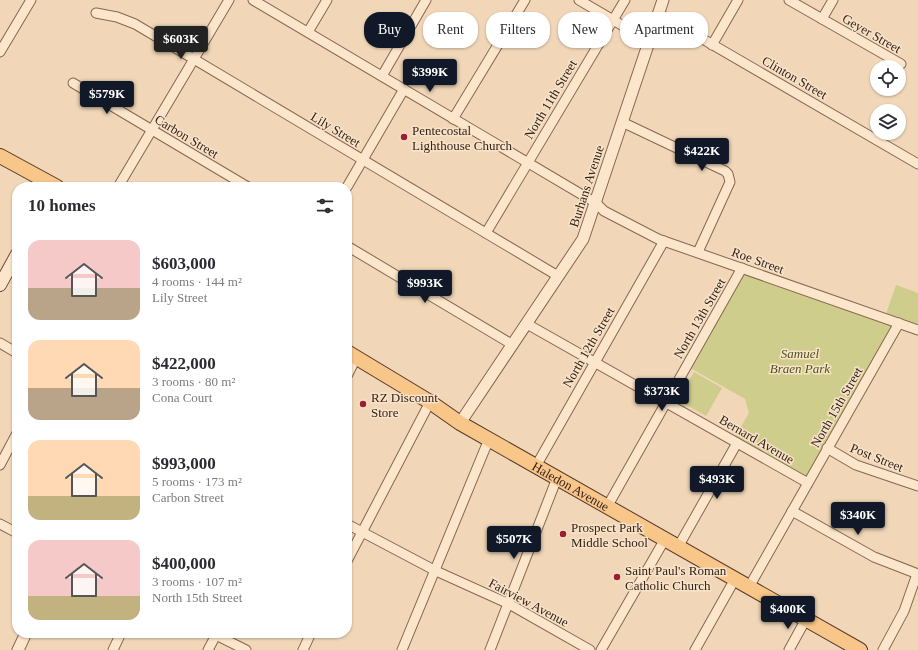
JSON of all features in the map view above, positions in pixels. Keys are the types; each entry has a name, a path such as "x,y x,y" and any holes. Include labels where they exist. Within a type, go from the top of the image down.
{"main road":[{"path":"0,156 47,182"},
{"path":"0,285 12,263"},
{"name":"Haledon Avenue","path":"352,355 430,402 460,423 860,650"}],"street":[{"path":"0,52 31,0"},
{"path":"121,182 229,0"},
{"name":"Roe Street","path":"254,0 596,203 604,211 664,240 918,330"},
{"path":"308,32 327,0"},
{"path":"382,76 426,0"},
{"path":"453,119 525,0"},
{"path":"579,0 620,24"},
{"name":"North 11th Street","path":"486,233 625,0"},
{"name":"Burhans Avenue","path":"658,12 663,0"},
{"path":"712,44 738,0"},
{"name":"Geyer Street","path":"790,0 894,60"},
{"path":"822,19 833,0"},
{"name":"Lily Street","path":"96,14 117,17 135,24 558,276"},
{"name":"Clinton Street","path":"708,42 918,164"},
{"name":"Burhans Avenue","path":"460,423 583,239 647,48"},
{"name":"Carbon Street","path":"73,82 240,182"},
{"path":"350,182 404,89"},
{"path":"622,122 725,171 728,174 730,182 698,252"},
{"name":"North 12th Street","path":"536,466 664,240"},
{"path":"352,249 513,344"},
{"name":"North 13th Street","path":"607,507 742,268"},
{"name":"Bernard Avenue","path":"527,324 808,483"},
{"name":"North 15th Street","path":"750,587 899,324"},
{"path":"0,343 12,349"},
{"path":"352,551 430,402"},
{"path":"402,650 436,571 488,439"},
{"path":"0,465 12,443"},
{"path":"678,547 737,443"},
{"name":"Post Street","path":"828,448 856,465 918,486"},
{"path":"490,650 509,604 556,478"},
{"path":"792,511 874,557 918,574 904,611 883,650"},
{"path":"0,524 12,530"},
{"name":"Fairview Avenue","path":"352,526 436,571 509,604 590,650"},
{"path":"601,650 665,539"},
{"path":"695,650 735,579"},
{"path":"789,650 806,619"},
{"path":"18,650 24,638"},
{"path":"113,650 119,638"},
{"path":"208,650 213,638"},
{"path":"223,638 246,650"},
{"path":"303,650 309,638"}],"green space":[{"name":"Samuel Braen Park","path":"740,267 898,324 808,484 733,440 749,413 745,399 685,365"},
{"path":"896,285 918,293 918,326 886,314"},
{"path":"694,372 722,388 706,416 678,400"}],"place":[{"name":"Pentecostal Lighthouse Church","path":"404,137"},
{"name":"RZ Discount Store","path":"363,404"},
{"name":"Prospect Park Middle School","path":"563,534"},
{"name":"Saint Paul's Roman Catholic Church","path":"617,577"}]}
